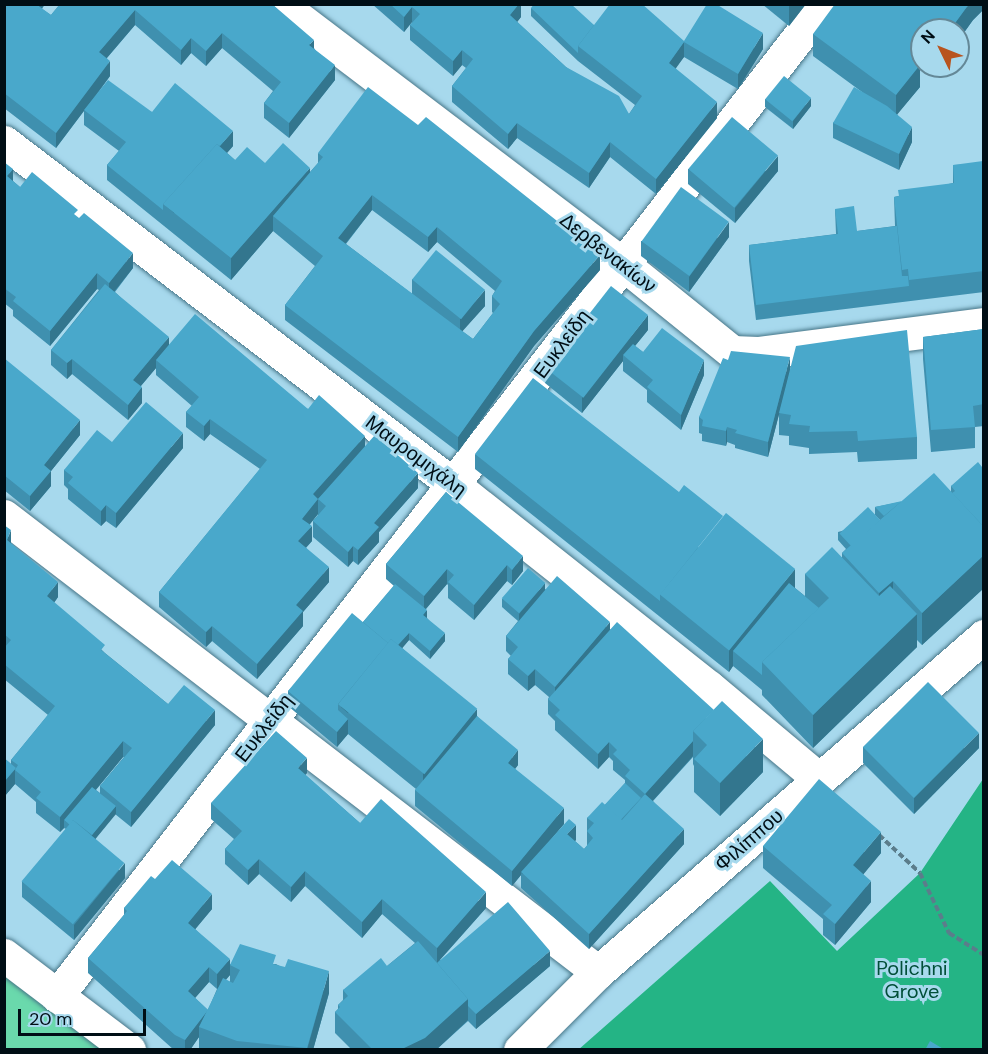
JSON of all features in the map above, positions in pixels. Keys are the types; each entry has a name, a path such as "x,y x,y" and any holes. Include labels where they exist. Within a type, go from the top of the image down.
{"street":[{"name":"Δερβενακίων","path":"280,4 623,264 732,352 758,353 984,324"},
{"name":"Ευκλείδη","path":"57,996 824,4"},
{"name":"Μαυρομιχάλη","path":"4,142 454,485 734,707 819,779"},
{"path":"4,516 598,972"},
{"name":"Φιλίππου","path":"520,1050 598,972 819,779 980,644"},
{"path":"4,955 129,1050"}],"path":[{"path":"869,826 920,873 949,933 984,956"}],"green space":[{"name":"Polichni Grove","path":"983,779 983,1049 578,1050 770,881 837,951 920,873"},
{"path":"4,962 129,1049 5,1049"}],"building":[{"path":"4,4 36,4 51,15 60,4 272,4 314,40 309,45 335,65 289,123 264,103 281,82 222,33 206,51 191,38 181,50 135,10 99,52 110,61 56,133 4,93"},
{"path":"390,4 519,4 510,15 566,67 619,96 629,114 642,96 578,46 610,4 642,4 684,41 707,4 716,4 763,33 738,74 684,42 669,63 717,102 656,179 610,142 589,173 517,123 508,134 452,86 473,59 462,50 453,61 410,25 420,14 412,7 404,17"},
{"path":"534,4 571,4 594,25 578,46 578,53 531,8"},
{"path":"835,4 969,4 959,18 910,18 910,78 896,95 813,34"},
{"path":"784,76 811,98 792,121 765,99"},
{"path":"108,80 152,112 175,83 233,131 220,146 217,144 163,204 163,210 107,165 126,142 84,110"},
{"path":"368,87 418,125 426,117 600,255 534,331 458,437 285,305 323,256 273,216 323,157 318,153","holes":["372,195 428,237 437,227 502,281 492,296 500,304 473,339 338,238"]},
{"path":"854,87 887,106 912,127 899,154 833,123"},
{"path":"732,117 778,156 734,208 688,169"},
{"path":"283,143 310,168 231,258 163,204 217,144 235,160 247,147 265,163"},
{"path":"983,161 984,271 909,280 908,269 902,270 894,197 899,196 898,190 954,183 953,165"},
{"path":"4,162 13,169 7,176 20,187 32,172 78,210 74,214 79,218 84,213 133,253 109,283 97,273 50,331 13,301 16,297 4,288"},
{"path":"681,187 729,222 689,276 642,241"},
{"path":"854,206 857,231 897,226 902,276 908,276 909,286 756,305 749,245 838,234 835,209"},
{"path":"436,250 485,290 461,319 412,280"},
{"path":"105,284 169,337 133,380 142,387 128,405 72,359 67,363 51,350"},
{"path":"611,286 648,315 583,398 546,369"},
{"path":"195,314 308,409 319,395 365,436 313,494 318,499 302,519 312,526 298,541 329,567 296,605 303,611 257,664 212,626 206,632 159,592 267,460 210,419 204,426 186,412 199,397 156,360"},
{"path":"662,328 704,360 681,415 647,387 653,380 623,355 633,344 643,352"},
{"path":"984,329 984,404 973,406 975,427 931,430 923,337"},
{"path":"907,330 917,437 858,441 857,431 809,432 810,426 789,424 791,415 779,413 796,346"},
{"path":"731,351 790,357 768,442 735,433 737,430 727,427 726,431 702,426 703,420 699,417 723,358 728,360"},
{"path":"4,358 80,420 44,465 51,471 30,496 4,475"},
{"path":"533,378 679,492 684,485 723,516 660,595 660,601 475,454"},
{"path":"146,402 183,433 116,513 106,505 101,511 68,483 73,477 64,470 97,430 112,442"},
{"path":"375,435 418,473 374,523 379,527 358,550 353,546 348,552 313,521 326,506 318,499"},
{"path":"978,462 982,467 984,466 984,527 952,493 955,491 951,486"},
{"path":"934,473 984,527 984,555 922,613 893,581 879,593 842,553"},
{"path":"446,492 523,556 512,570 507,565 474,605 448,582 454,575 447,569 424,596 386,564"},
{"path":"902,501 884,516 875,507"},
{"path":"868,507 880,520 852,547 839,534"},
{"path":"726,513 795,569 729,651 660,595"},
{"path":"4,525 11,530 7,540 58,582 47,596 105,645 101,650 168,704 184,685 215,710 131,812 100,786 132,748 123,741 60,817 36,798 41,792 15,770 18,765 11,760 55,706 4,664 4,648 11,640 4,634"},
{"path":"832,547 879,596 890,586 917,614 813,715 762,662 829,598 805,574"},
{"path":"528,568 545,583 519,613 502,598"},
{"path":"557,576 610,622 555,687 535,669 528,676 508,659 518,647 506,636"},
{"path":"789,583 819,608 762,662 762,675 733,651"},
{"path":"395,584 427,610 423,615 445,633 430,651 409,633 398,645 391,639 388,643 363,622"},
{"path":"352,613 388,643 338,704 338,710 348,719 337,732 288,691"},
{"path":"617,622 714,710 693,731 693,741 645,794 625,776 630,770 613,754 617,750 609,742 598,754 555,715 560,710 548,699"},
{"path":"391,639 477,709 424,774 338,704"},
{"path":"928,682 979,733 914,798 863,747"},
{"path":"722,701 763,739 720,783 694,759 707,745 693,731"},
{"path":"477,716 518,750 508,763 564,808 512,871 415,790"},
{"path":"276,731 307,758 298,768 360,823 381,799 486,892 437,948 382,899 362,922 305,871 291,887 259,859 248,870 225,849 242,831 211,803"},
{"path":"4,758 16,768 4,782"},
{"path":"819,779 881,832 853,865 871,881 835,924 823,914 832,905 763,846"},
{"path":"625,783 641,798 621,820 605,805"},
{"path":"92,787 116,806 92,835 73,820 70,825 64,820"},
{"path":"645,794 684,829 589,934 521,872 569,819 576,825 567,834 584,849 593,838 587,831 594,823 587,818 602,802 622,820"},
{"path":"73,820 124,863 73,924 22,881"},
{"path":"172,860 212,894 188,923 230,959 217,974 209,967 188,991 208,1010 185,1040 175,1035 88,958 127,911 124,908 151,876 155,879"},
{"path":"508,902 550,951 476,1014 468,1006 468,999 437,963"},
{"path":"418,941 468,999 425,1038 400,1050 373,1050 335,1012 340,1007 338,1005 348,996 343,990 381,958 387,966"},
{"path":"240,944 276,955 273,964 285,967 288,959 329,971 307,1048 237,1041 199,1027 223,978 233,983 240,970 230,965"},
{"path":"930,1041 945,1050 925,1050"}]}
